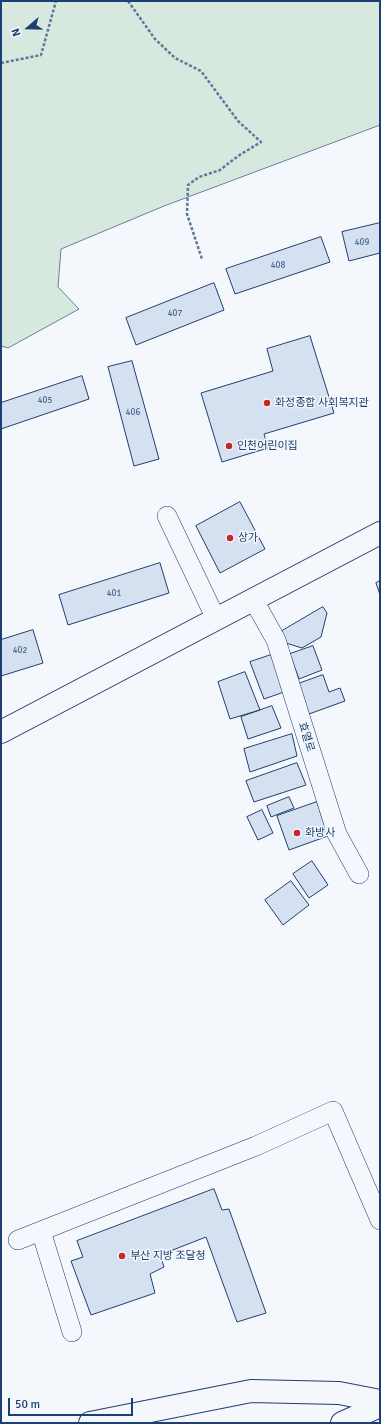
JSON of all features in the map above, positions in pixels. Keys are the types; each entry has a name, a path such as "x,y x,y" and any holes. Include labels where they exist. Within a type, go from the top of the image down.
{"main road":[{"path":"1,732 380,533"},
{"path":"90,1423 251,1391 339,1393 380,1402"},
{"path":"342,1423 380,1406"}],"street":[{"path":"167,516 216,619"},
{"name":"효열로","path":"253,599 276,640 337,834 359,874"},
{"path":"18,1240 256,1146 333,1111 380,1220"},
{"path":"42,1231 72,1332"}],"path":[{"path":"1,62 41,55 56,1"},
{"path":"128,1 155,39 175,58 201,71 238,121 261,142 238,156 220,170 199,176 188,185 187,214 202,259"}],"shaded area":[{"path":"1,1 380,1 380,125 164,206 61,249 58,287 79,309 8,348 1,346"}],"building":[{"path":"380,223 380,253 349,261 342,232"},
{"path":"321,237 330,262 235,294 226,269"},
{"path":"214,283 224,310 136,345 126,318"},
{"name":"화정종합 사회복지관","path":"310,336 334,413 264,434 268,448 222,462 201,393 273,371 267,349"},
{"path":"132,361 159,459 134,466 108,367"},
{"path":"82,376 89,399 1,429 1,403"},
{"name":"상가","path":"240,502 265,549 220,573 196,526"},
{"path":"160,563 169,593 68,625 59,595"},
{"path":"380,581 380,595 376,583"},
{"path":"323,607 327,613 321,637 302,648 286,643 282,631"},
{"path":"33,630 43,663 1,676 1,640"},
{"path":"313,646 322,670 299,679 290,654"},
{"path":"271,655 284,692 264,699 250,662"},
{"path":"245,672 260,710 230,719 218,682"},
{"path":"323,675 329,692 340,688 345,701 309,714 298,684"},
{"path":"272,706 281,728 248,739 241,717"},
{"path":"292,734 297,756 250,772 244,749"},
{"path":"297,763 306,785 254,802 246,781"},
{"path":"289,797 294,808 271,817 267,806"},
{"path":"317,802 328,836 289,850 277,816"},
{"path":"262,810 273,833 258,840 247,817"},
{"path":"312,861 328,885 309,898 293,874"},
{"path":"291,881 309,905 283,925 265,900"},
{"name":"부산 지방 조달청","path":"214,1189 222,1210 229,1209 266,1313 237,1322 206,1237 160,1255 164,1267 150,1274 155,1293 91,1315 71,1261 83,1257 77,1241"}],"place":[{"name":"화정종합 사회복지관","path":"267,403"},
{"name":"인천어린이집","path":"229,446"},
{"name":"상가","path":"230,538"},
{"name":"화방사","path":"297,833"},
{"name":"부산 지방 조달청","path":"122,1256"}]}
